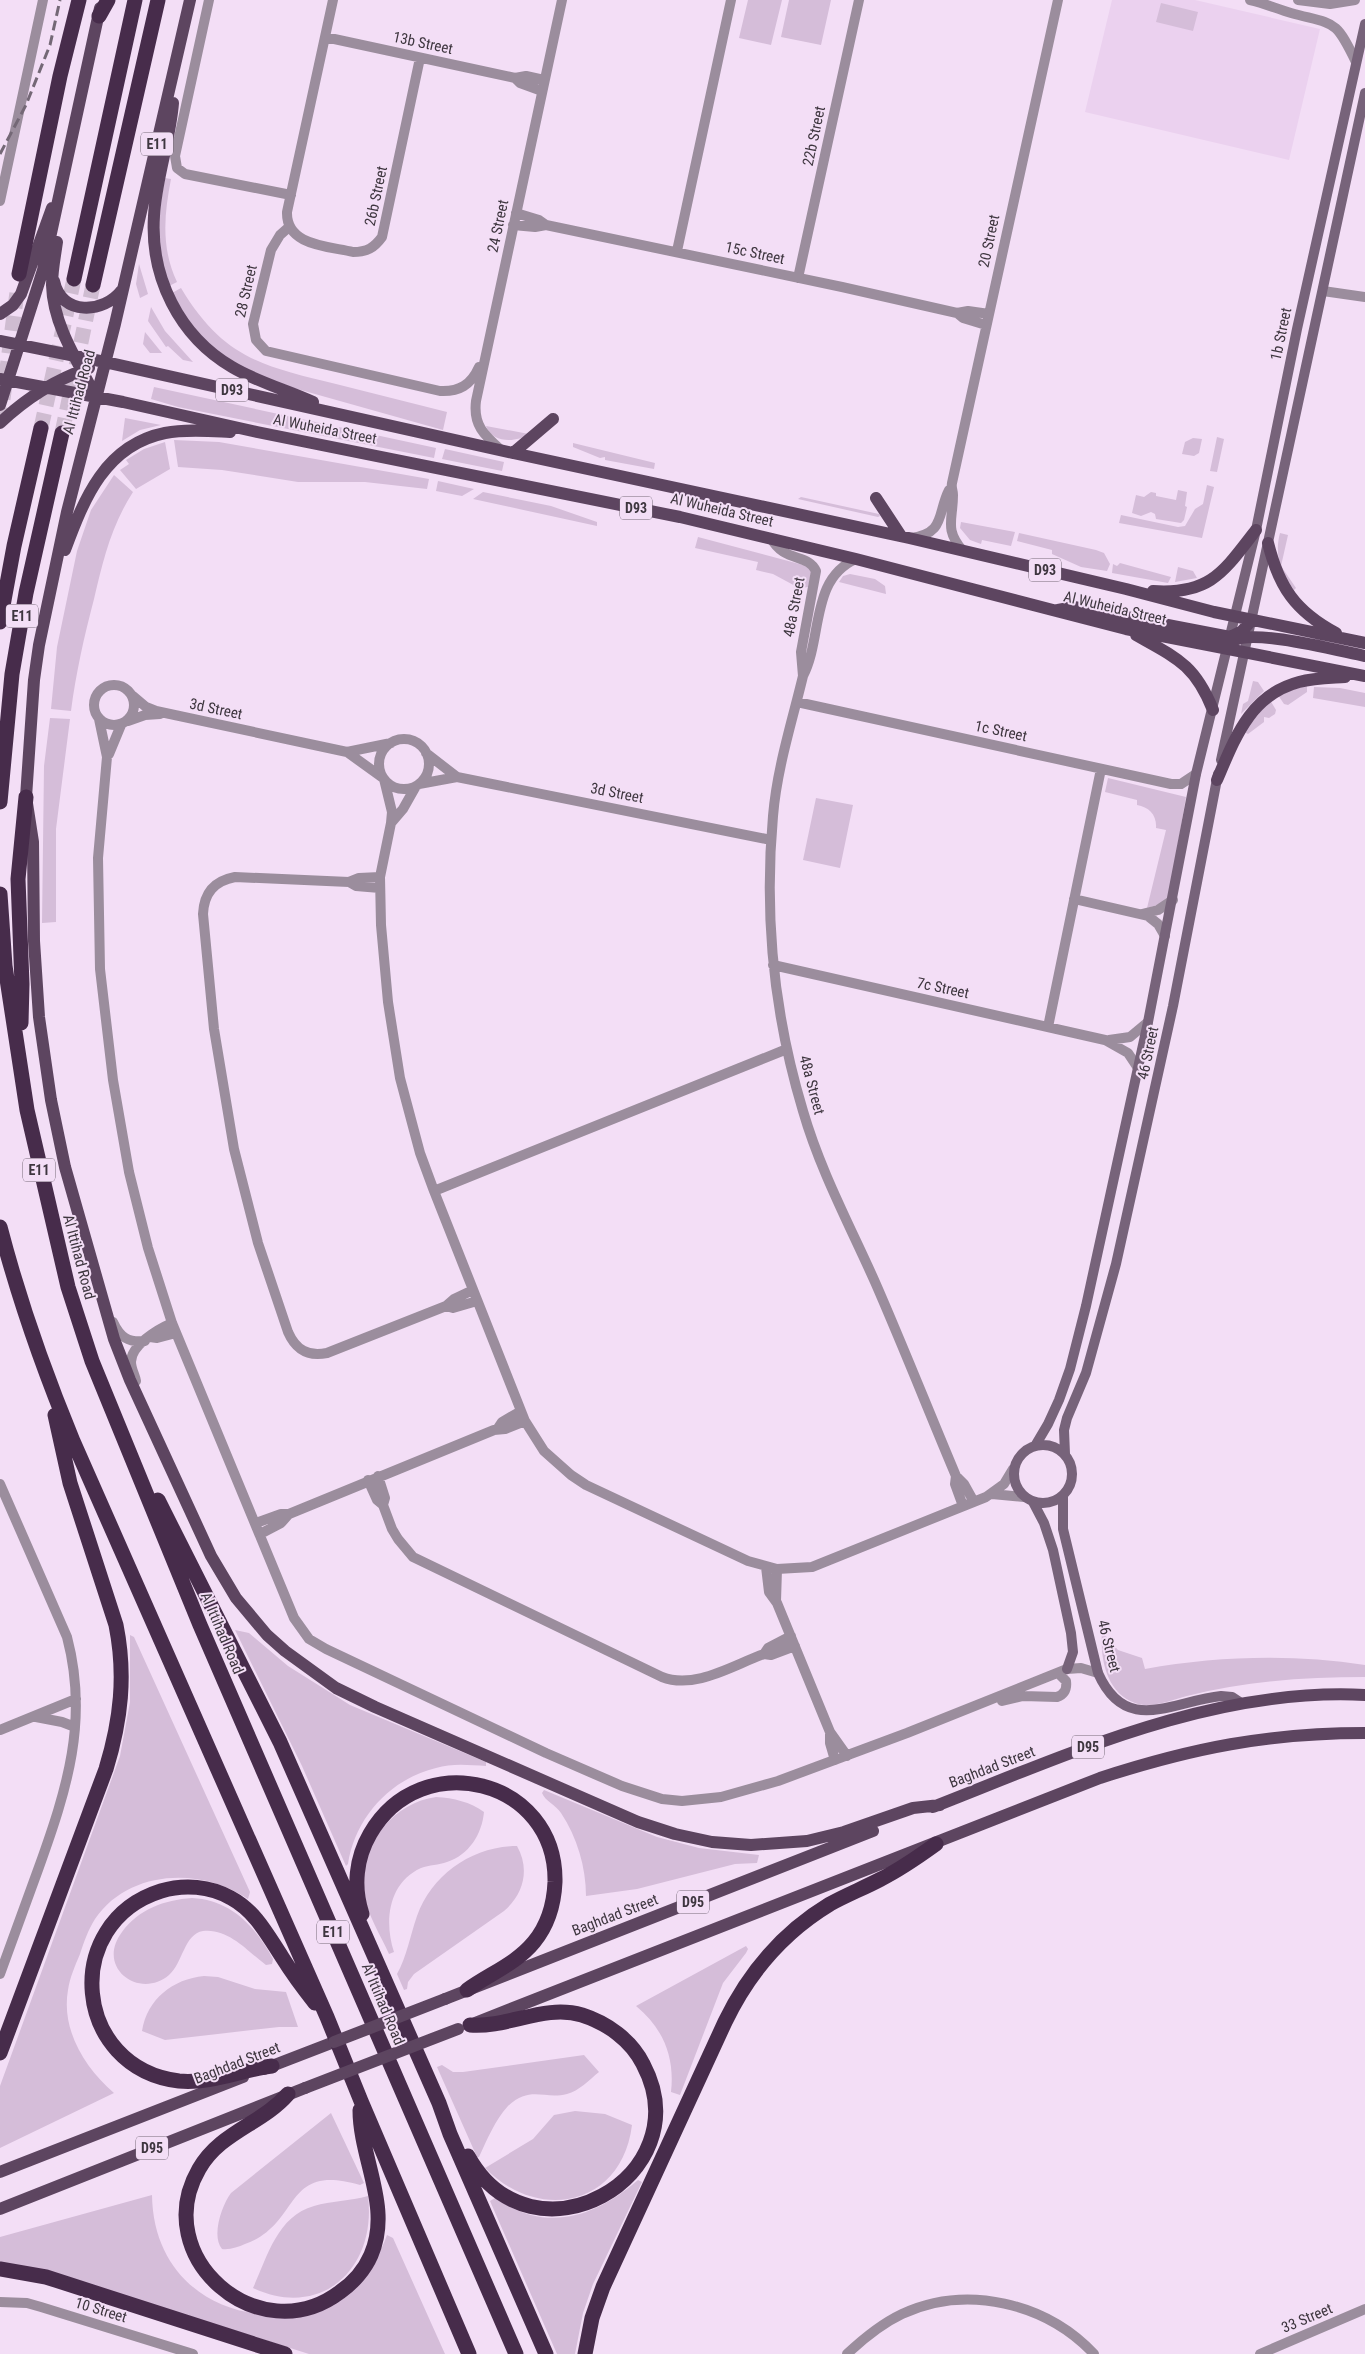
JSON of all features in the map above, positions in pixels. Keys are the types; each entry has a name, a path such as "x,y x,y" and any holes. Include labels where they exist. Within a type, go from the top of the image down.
{"highway":[{"path":"19,274 60,76 79,0"},
{"path":"99,16 108,0"},
{"path":"74,279 135,0"},
{"name":"E11","path":"93,285 158,0"},
{"name":"Al Ittihad Road","path":"0,622 14,546 41,428"},
{"name":"Al Ittihad Road","path":"0,802 12,674 26,593 62,433"},
{"path":"18,1052 22,984 18,879 26,797"},
{"name":"Al Ittihad Road","path":"0,894 5,966 39,1170 68,1287 92,1361 200,1625 516,2354"},
{"name":"E11","path":"0,1227 23,1309 48,1382 120,1551 327,2017 360,2101 469,2354"},
{"path":"0,2054 106,1769 122,1696 120,1649 116,1625 70,1483 61,1449 48,1382"},
{"path":"128,1450 161,1506 280,1742 439,2103 468,2158 480,2175 504,2195 533,2208 566,2210 605,2196 638,2165 649,2142 655,2118 650,2082 635,2051 610,2028 584,2016 558,2012 537,2015 503,2024 464,2027"},
{"path":"375,1961 360,1908 357,1887 360,1858 375,1826 400,1800 429,1786 458,1782 486,1786 518,1804 542,1831 553,1861 555,1891 545,1925 528,1949 513,1961 467,1990"},
{"path":"586,2354 592,2318 603,2287 725,2022 748,1980 770,1952 799,1925 831,1904 895,1872 936,1844"},
{"path":"272,2066 207,2080 179,2081 152,2074 139,2068 118,2051 102,2029 95,2010 92,1990 97,1950 110,1926 118,1916 140,1900 167,1889 199,1888 230,1897 244,1906 260,1923 291,1972 327,2017"},
{"path":"288,2094 266,2115 236,2131 214,2148 198,2171 188,2197 187,2210 191,2244 202,2267 212,2279 235,2298 248,2305 272,2311 297,2311 321,2305 350,2284 371,2255 378,2228 379,2214 378,2201 363,2145 360,2101"},
{"path":"439,2103 454,2143 546,2354"},
{"path":"0,2268 46,2277 285,2354"},
{"path":"0,2278 85,2290"}],"main road":[{"path":"0,405 5,380 43,270 102,0"},
{"name":"Al Ittihad Road","path":"190,0 106,362 53,577 34,680 26,797 32,842 35,960 42,1042 65,1167 114,1339 139,1400 212,1556 236,1598 256,1623 285,1651 318,1677 355,1698 638,1822 675,1834 703,1840 751,1845 788,1844 844,1832 912,1808 940,1805"},
{"path":"175,64 172,114 154,215 157,263 166,292 186,327 216,357 234,368 333,412"},
{"path":"60,195 60,228 52,273 56,311 75,356 96,397"},
{"path":"0,314 22,294 28,281 47,217 60,195"},
{"path":"52,273 54,285 60,295 70,303 82,308 106,305 116,298 123,288"},
{"name":"D93","path":"0,341 18,343"},
{"name":"Al Wuheida Street","path":"18,343 905,537 1126,589 1214,612 1365,643"},
{"path":"0,424 21,404 57,380 106,362"},
{"name":"Al Wuheida Street","path":"5,380 680,516 856,559 1126,629 1363,676"},
{"path":"507,451 553,419"},
{"path":"53,577 81,509 95,482 105,468 120,454 148,438 166,433 197,431 257,432"},
{"path":"876,498 905,537"},
{"path":"1126,589 1178,591 1204,584 1227,568 1256,530"},
{"path":"1268,543 1279,579 1298,606 1318,624 1349,640"},
{"path":"1056,611 1074,607 1230,637 1242,631 1252,620"},
{"path":"1126,629 1186,665 1200,681 1213,710"},
{"path":"1227,650 1234,640 1248,636 1274,638 1365,656"},
{"path":"1217,780 1242,726 1254,709 1272,694 1300,682 1363,676"},
{"name":"Baghdad Street","path":"0,2172 1074,1752 1134,1732 1241,1703 1288,1696 1365,1695"},
{"name":"D95","path":"0,2209 288,2094 936,1844 1100,1778 1154,1760 1209,1747 1265,1737 1322,1733 1365,1733"}],"street":[{"path":"0,201 43,0"},
{"path":"209,0 175,156 177,168 185,174 291,196"},
{"path":"289,227 287,212 333,0"},
{"name":"24 Street","path":"507,451 486,437 476,421 476,401 562,0"},
{"path":"677,251 731,0"},
{"name":"22b Street","path":"798,278 859,0"},
{"name":"20 Street","path":"963,551 952,534 950,524 952,488 1058,0"},
{"path":"1250,0 1287,12 1325,20 1333,24 1345,38 1356,62"},
{"path":"1298,0 1330,4 1355,0"},
{"name":"1b Street","path":"1227,650 1256,530 1365,24"},
{"name":"13b Street","path":"325,37 515,78 526,76 544,80"},
{"name":"26b Street","path":"289,227 294,234 307,242 353,252 362,252 377,244 384,229 420,58"},
{"name":"13b Street","path":"515,78 520,84 542,91"},
{"path":"1244,653 1365,93"},
{"name":"15c Street","path":"516,213 538,220 546,225 677,251 958,313 968,311 989,314"},
{"name":"15c Street","path":"513,225 535,227 546,225"},
{"name":"28 Street","path":"289,227 280,235 271,250 253,324 256,340 266,351 450,391 468,384 475,376 485,353"},
{"path":"1323,290 1365,297"},
{"name":"15c Street","path":"958,313 963,318 986,325"},
{"name":"20 Street","path":"905,537 925,534 938,523 942,516 948,492 952,488"},
{"name":"48a Street","path":"771,538 781,552 807,561 816,571 801,652 803,676"},
{"name":"48a Street","path":"856,559 840,568 828,582 809,662 803,676 777,780 771,840 769,902 773,965 787,1049 801,1106 815,1148 887,1311 956,1476 964,1484 974,1502"},
{"name":"46 Street","path":"1034,1446 1054,1413 1075,1353 1148,1022 1196,774 1227,650"},
{"name":"46 Street","path":"1065,1454 1064,1430 1067,1418 1086,1373 1116,1264 1173,1006 1244,653"},
{"path":"107,757 124,723 134,710 133,696 123,686 116,685 102,688 94,699 94,706 99,719 107,757 100,824 98,904 100,969 113,1080 123,1141 138,1210 176,1333 294,1618 303,1633 317,1645 546,1753 622,1786 662,1799 702,1801 749,1790 847,1756 968,1710 1063,1671 1081,1668 1098,1673"},
{"name":"3d Street","path":"133,696 146,707 166,714 347,752 392,743"},
{"name":"1c Street","path":"796,702 1171,784 1181,784 1196,774"},
{"name":"3d Street","path":"124,723 145,715 166,714"},
{"path":"99,719 109,725 124,723"},
{"path":"392,822 428,770 426,753 415,742 407,740 392,743 381,754 380,770 390,801 392,822 380,877 380,888 384,963 393,1040 409,1115 434,1192 523,1416 539,1444 557,1464 586,1484 748,1561 766,1567 796,1569 826,1564 992,1494 1004,1484 1021,1454 1034,1446 1051,1446 1065,1454 1070,1462 1072,1480 1063,1496 1052,1502 992,1494"},
{"name":"3d Street","path":"347,752 383,779"},
{"name":"3d Street","path":"426,753 456,777"},
{"path":"1048,1027 1101,769"},
{"name":"3d Street","path":"418,785 456,777 771,840"},
{"path":"383,779 389,784 402,789 418,785"},
{"path":"380,877 359,878 350,882 248,879 225,885 216,892 209,902 205,926 214,1030 234,1149 255,1233 292,1342 299,1349 308,1354 318,1355 327,1353 446,1306 454,1298 472,1290"},
{"path":"350,882 356,886 380,888"},
{"path":"1074,900 1141,914 1158,924 1165,936"},
{"path":"1141,914 1158,910 1172,900"},
{"name":"7c Street","path":"773,965 1105,1040 1128,1053 1138,1068"},
{"name":"7c Street","path":"1105,1040 1130,1036 1148,1022"},
{"path":"434,1192 787,1049"},
{"path":"103,1299 117,1332 129,1341 157,1338 176,1333"},
{"path":"446,1306 453,1308 477,1301"},
{"path":"139,1400 131,1360 138,1346 157,1329 172,1322"},
{"path":"256,1523 281,1514 288,1514 498,1428 505,1429 523,1416"},
{"path":"968,1710 1023,1696 1057,1697 1065,1691 1067,1686 1063,1671 1073,1652 1071,1633 1053,1550 1044,1523 1029,1500 1015,1485 1013,1469"},
{"path":"378,1476 385,1498 383,1505"},
{"name":"48a Street","path":"956,1476 955,1484 963,1506"},
{"path":"368,1480 377,1500 383,1505 398,1539 409,1553 423,1563 662,1677 677,1682 691,1681 764,1654 771,1655 795,1646"},
{"path":"0,1484 67,1638 73,1658 76,1699 71,1765 62,1801 0,1974"},
{"name":"46 Street","path":"1063,1496 1063,1529 1098,1673 1115,1699 1132,1709 1152,1711 1221,1696 1232,1697 1241,1703"},
{"path":"260,1534 282,1523 288,1514"},
{"path":"766,1567 769,1592 776,1600 830,1732 847,1756"},
{"path":"776,1600 778,1568"},
{"path":"764,1654 768,1648 791,1636"},
{"path":"0,1730 76,1699"},
{"path":"35,1716 75,1727"},
{"path":"830,1732 830,1743 835,1760"},
{"path":"847,2354 870,2332 903,2314 938,2303 976,2300 1013,2305 1048,2318 1079,2338 1094,2354"},
{"name":"10 Street","path":"0,2302 41,2307 193,2354"},
{"name":"33 Street","path":"1260,2354 1365,2309"}],"shaded area":[{"path":"748,0 782,0 771,45 739,38"},
{"path":"789,0 831,0 821,45 781,37"},
{"path":"1112,0 1195,0 1320,29 1289,160 1085,112"},
{"path":"1161,3 1198,12 1193,31 1156,22"},
{"path":"165,178 171,179 165,231 166,244 168,257 177,282 169,286 160,245 160,220"},
{"path":"139,264 148,294 140,298 136,284"},
{"path":"181,288 213,330 246,356 310,378 447,412 443,430 283,385 233,362 211,346 192,327 172,293"},
{"path":"151,307 165,331 193,362 183,360 168,346 166,347 148,321"},
{"path":"145,332 162,353 150,353 143,344"},
{"path":"154,387 436,448 434,458 178,407 151,399"},
{"path":"125,418 161,425 140,430 122,441"},
{"path":"486,426 529,434 518,439 505,440 493,436"},
{"path":"1217,437 1224,439 1217,472 1210,471"},
{"path":"1193,438 1202,439 1199,453 1194,456 1182,454 1185,442"},
{"path":"174,440 219,442 429,479 427,489 365,482 298,482 222,470 178,467"},
{"path":"165,442 170,469 136,489 120,470 129,464 126,460 144,449"},
{"path":"573,443 655,463 654,469 605,460 605,457 600,458 573,447"},
{"path":"445,449 504,462 502,471 442,459"},
{"path":"114,475 133,492 113,531 104,557 75,683 71,711 51,709 57,647 77,551 91,510"},
{"path":"438,481 474,489 462,496 436,491"},
{"path":"1207,485 1214,487 1202,538 1119,523 1121,515 1178,527 1185,526 1195,509 1203,504"},
{"path":"1178,490 1187,492 1185,506 1187,507 1184,520 1181,523 1156,519 1155,514 1151,512 1141,516 1132,513 1136,495 1144,497 1151,492 1156,493 1156,496 1176,500"},
{"path":"483,492 551,506 597,522 597,526 473,499"},
{"path":"801,497 879,514 880,516 798,499"},
{"path":"961,522 1015,532 1011,546 982,540 981,544 970,540 960,528"},
{"path":"1019,533 1096,550 1104,553 1110,564 1107,571 1081,567 1052,554 1052,550 1017,541"},
{"path":"1280,533 1288,535 1281,566 1296,588 1294,590 1285,577 1282,570 1278,556"},
{"path":"698,537 807,566 812,569 808,587 799,588 773,574 756,570 758,562 695,548"},
{"path":"1120,563 1171,577 1168,583 1112,573 1113,564 1117,566"},
{"path":"1178,567 1193,571 1197,578 1175,582"},
{"path":"850,574 875,579 885,586 886,594 839,582 843,576"},
{"path":"1253,681 1258,682 1264,691 1241,714 1243,704 1248,701"},
{"path":"1307,685 1307,692 1288,705 1284,704 1278,695"},
{"path":"1314,687 1340,688 1365,693 1365,707 1313,698"},
{"path":"1270,700 1276,710 1275,714 1269,718 1264,717 1264,722 1248,734 1244,732"},
{"path":"50,718 70,719 56,829 56,922 42,923 44,766"},
{"path":"1108,778 1186,797 1169,895 1164,903 1147,908 1166,830 1156,828 1154,816 1149,810 1137,805 1137,800 1105,792"},
{"path":"816,798 853,805 840,868 803,860"},
{"path":"235,1630 249,1633 288,1666 350,1705 486,1762 486,1766 442,1766 419,1773 390,1791 377,1803 358,1831 346,1866 302,1766"},
{"path":"1102,1632 1118,1650 1142,1658 1145,1669 1200,1661 1283,1658 1338,1661 1365,1665 1365,1677 1298,1679 1253,1683 1209,1691 1161,1703 1141,1705 1125,1698 1111,1683 1102,1653"},
{"path":"130,1635 134,1637 250,1892 248,1899 230,1889 209,1882 188,1878 167,1878 146,1882 127,1890 109,1902 95,1919 86,1936 70,1981 67,2005 68,2019 77,2047 94,2072 114,2093 0,2148 0,2086 120,1756 130,1702"},
{"path":"544,1790 657,1837 699,1848 759,1855 757,1863 735,1864 637,1889 586,1896 582,1863 576,1842 561,1813 543,1796"},
{"path":"436,1797 449,1798 473,1806 484,1812 483,1820 473,1843 462,1854 447,1862 421,1868 401,1883 391,1904 389,1928 394,1952 389,1954 371,1917 364,1894 366,1860 372,1845 392,1818 405,1808 420,1801"},
{"path":"517,1846 521,1855 524,1872 520,1889 511,1904 504,1911 414,1974 408,1982 407,1989 404,1990 397,1974 406,1953 417,1916 433,1887 456,1865 470,1857 501,1847"},
{"path":"192,1898 219,1904 230,1909 240,1917 250,1926 266,1947 273,1959 272,1964 266,1965 230,1937 212,1931 203,1931 192,1937 174,1970 158,1982 146,1984 134,1982 125,1976 117,1968 114,1957 115,1945 122,1932 136,1917 153,1907 172,1901"},
{"path":"746,1946 748,1949 746,1953 723,1983 680,2095 671,2092 671,2067 665,2044 653,2024 636,2006"},
{"path":"204,1976 218,1977 255,1989 286,1992 298,2027 279,2027 165,2040 142,2031 149,2009 163,1993 182,1981"},
{"path":"584,2055 599,2072 571,2093 559,2095 538,2094 524,2096 516,2100 499,2117 479,2157 477,2157 437,2067 442,2065 453,2072 463,2072"},
{"path":"575,2111 605,2114 632,2125 625,2152 612,2174 595,2189 575,2198 553,2200 529,2196 506,2185 485,2168 533,2139 554,2115"},
{"path":"331,2113 364,2183 360,2185 335,2180 317,2182 304,2188 276,2223 263,2235 237,2247 222,2249 217,2236 219,2221 224,2205 231,2193"},
{"path":"638,2180 642,2182 593,2284 583,2313 575,2354 557,2354 490,2201 495,2198 514,2209 533,2215 551,2218 569,2216 587,2212 604,2204"},
{"path":"152,2195 161,2243 184,2278 216,2302 255,2313 295,2312 333,2299 365,2273 387,2235 393,2238 445,2354 309,2354 63,2276 0,2262 0,2237"},
{"path":"368,2196 368,2222 364,2245 354,2265 340,2281 322,2292 301,2297 278,2296 253,2288 282,2228 301,2211 327,2203"}],"tunnel":[{"path":"41,428 74,279"},
{"path":"62,433 93,285"},
{"path":"0,422 17,292"}],"railway":[{"path":"0,154 26,105 50,45 60,0"}]}
